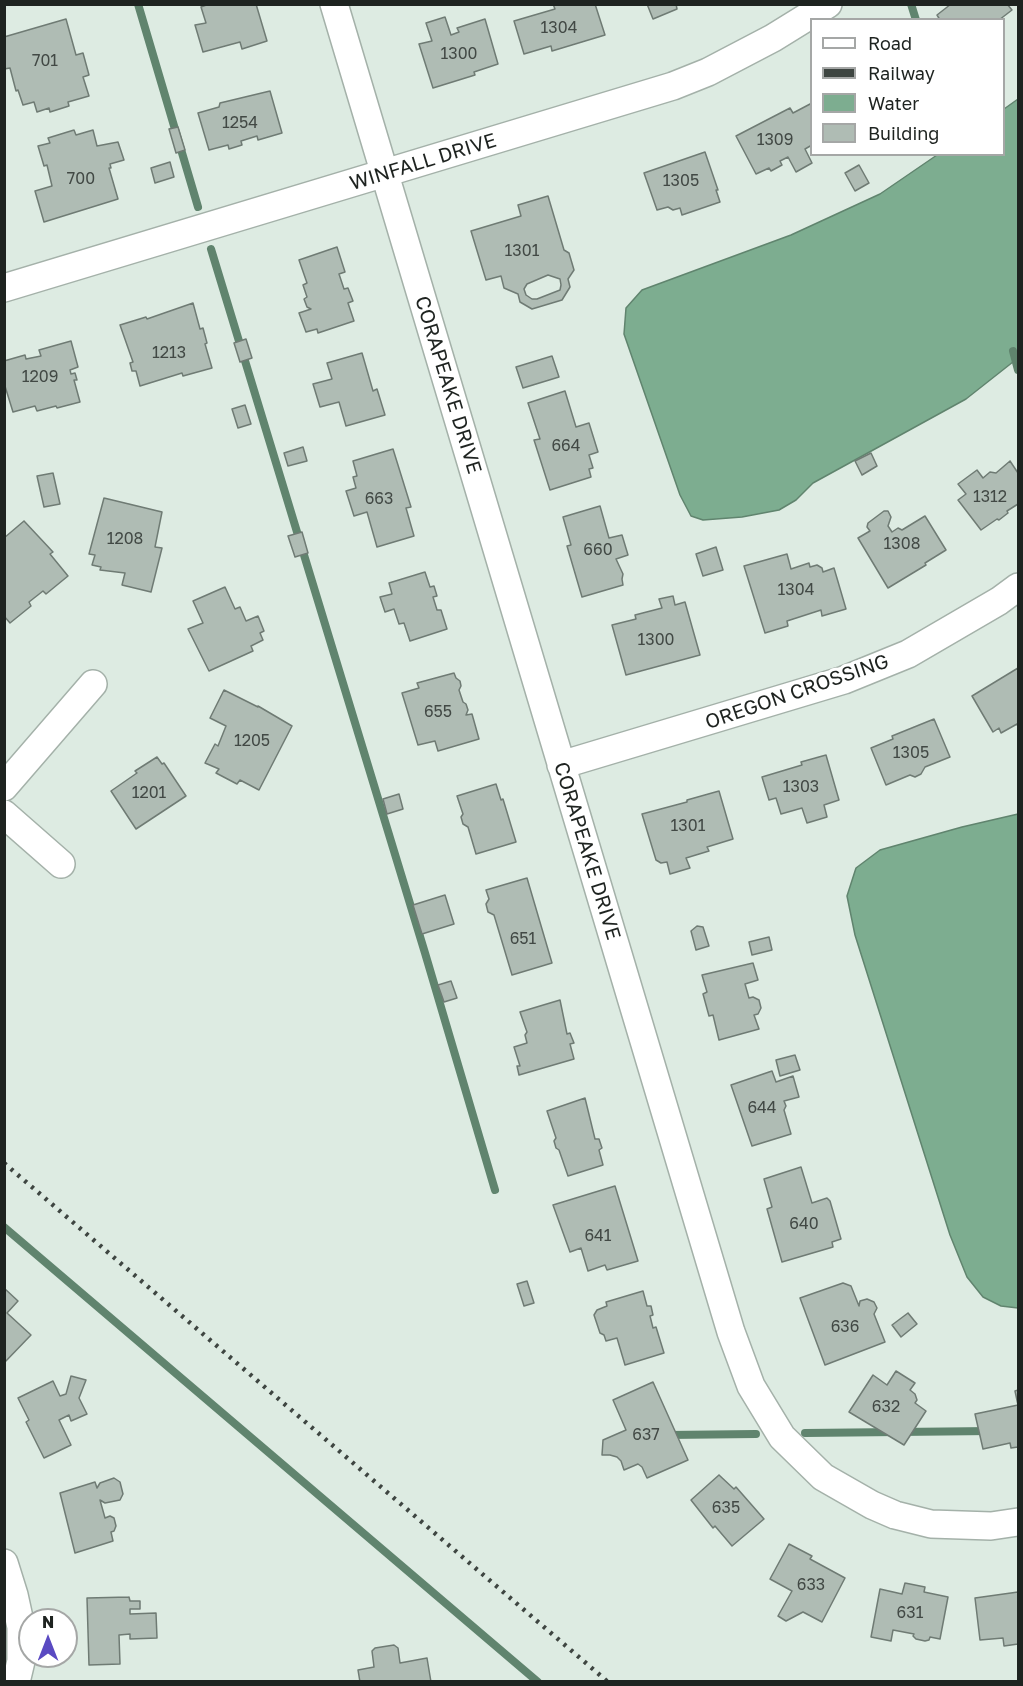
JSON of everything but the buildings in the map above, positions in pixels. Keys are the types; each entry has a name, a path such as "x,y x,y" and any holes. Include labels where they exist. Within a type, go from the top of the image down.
{"street":[{"name":"CORAPEAKE DRIVE","path":"334,4 731,1332 751,1386 782,1437 823,1477 872,1505 895,1515 931,1524 991,1526 1018,1522"},
{"name":"WINFALL DRIVE","path":"4,288 673,86 708,72 773,38 828,4"},
{"name":"OREGON CROSSING","path":"561,765 844,680 908,654 999,601 1018,587"},
{"path":"4,787 93,684"},
{"path":"4,814 61,864"},
{"path":"4,1563 21,1627 21,1661 16,1682"}],"water":[{"path":"1018,99 1018,358 966,399 813,483 796,500 779,510 742,517 703,520 691,516 680,495 624,334 626,308 642,290 791,235 880,194 936,156 1005,156 1005,108"},
{"path":"1018,814 1018,1308 1001,1306 983,1297 967,1277 950,1235 855,935 847,896 856,868 880,850"}],"waterway":[{"path":"138,4 198,207"},
{"path":"911,4 915,18"},
{"path":"211,249 495,1190"},
{"path":"1013,351 1018,370"},
{"path":"4,1227 538,1682"},
{"path":"805,1433 991,1431"},
{"path":"668,1435 756,1434"}],"railway":[{"path":"4,1163 608,1682"}]}
